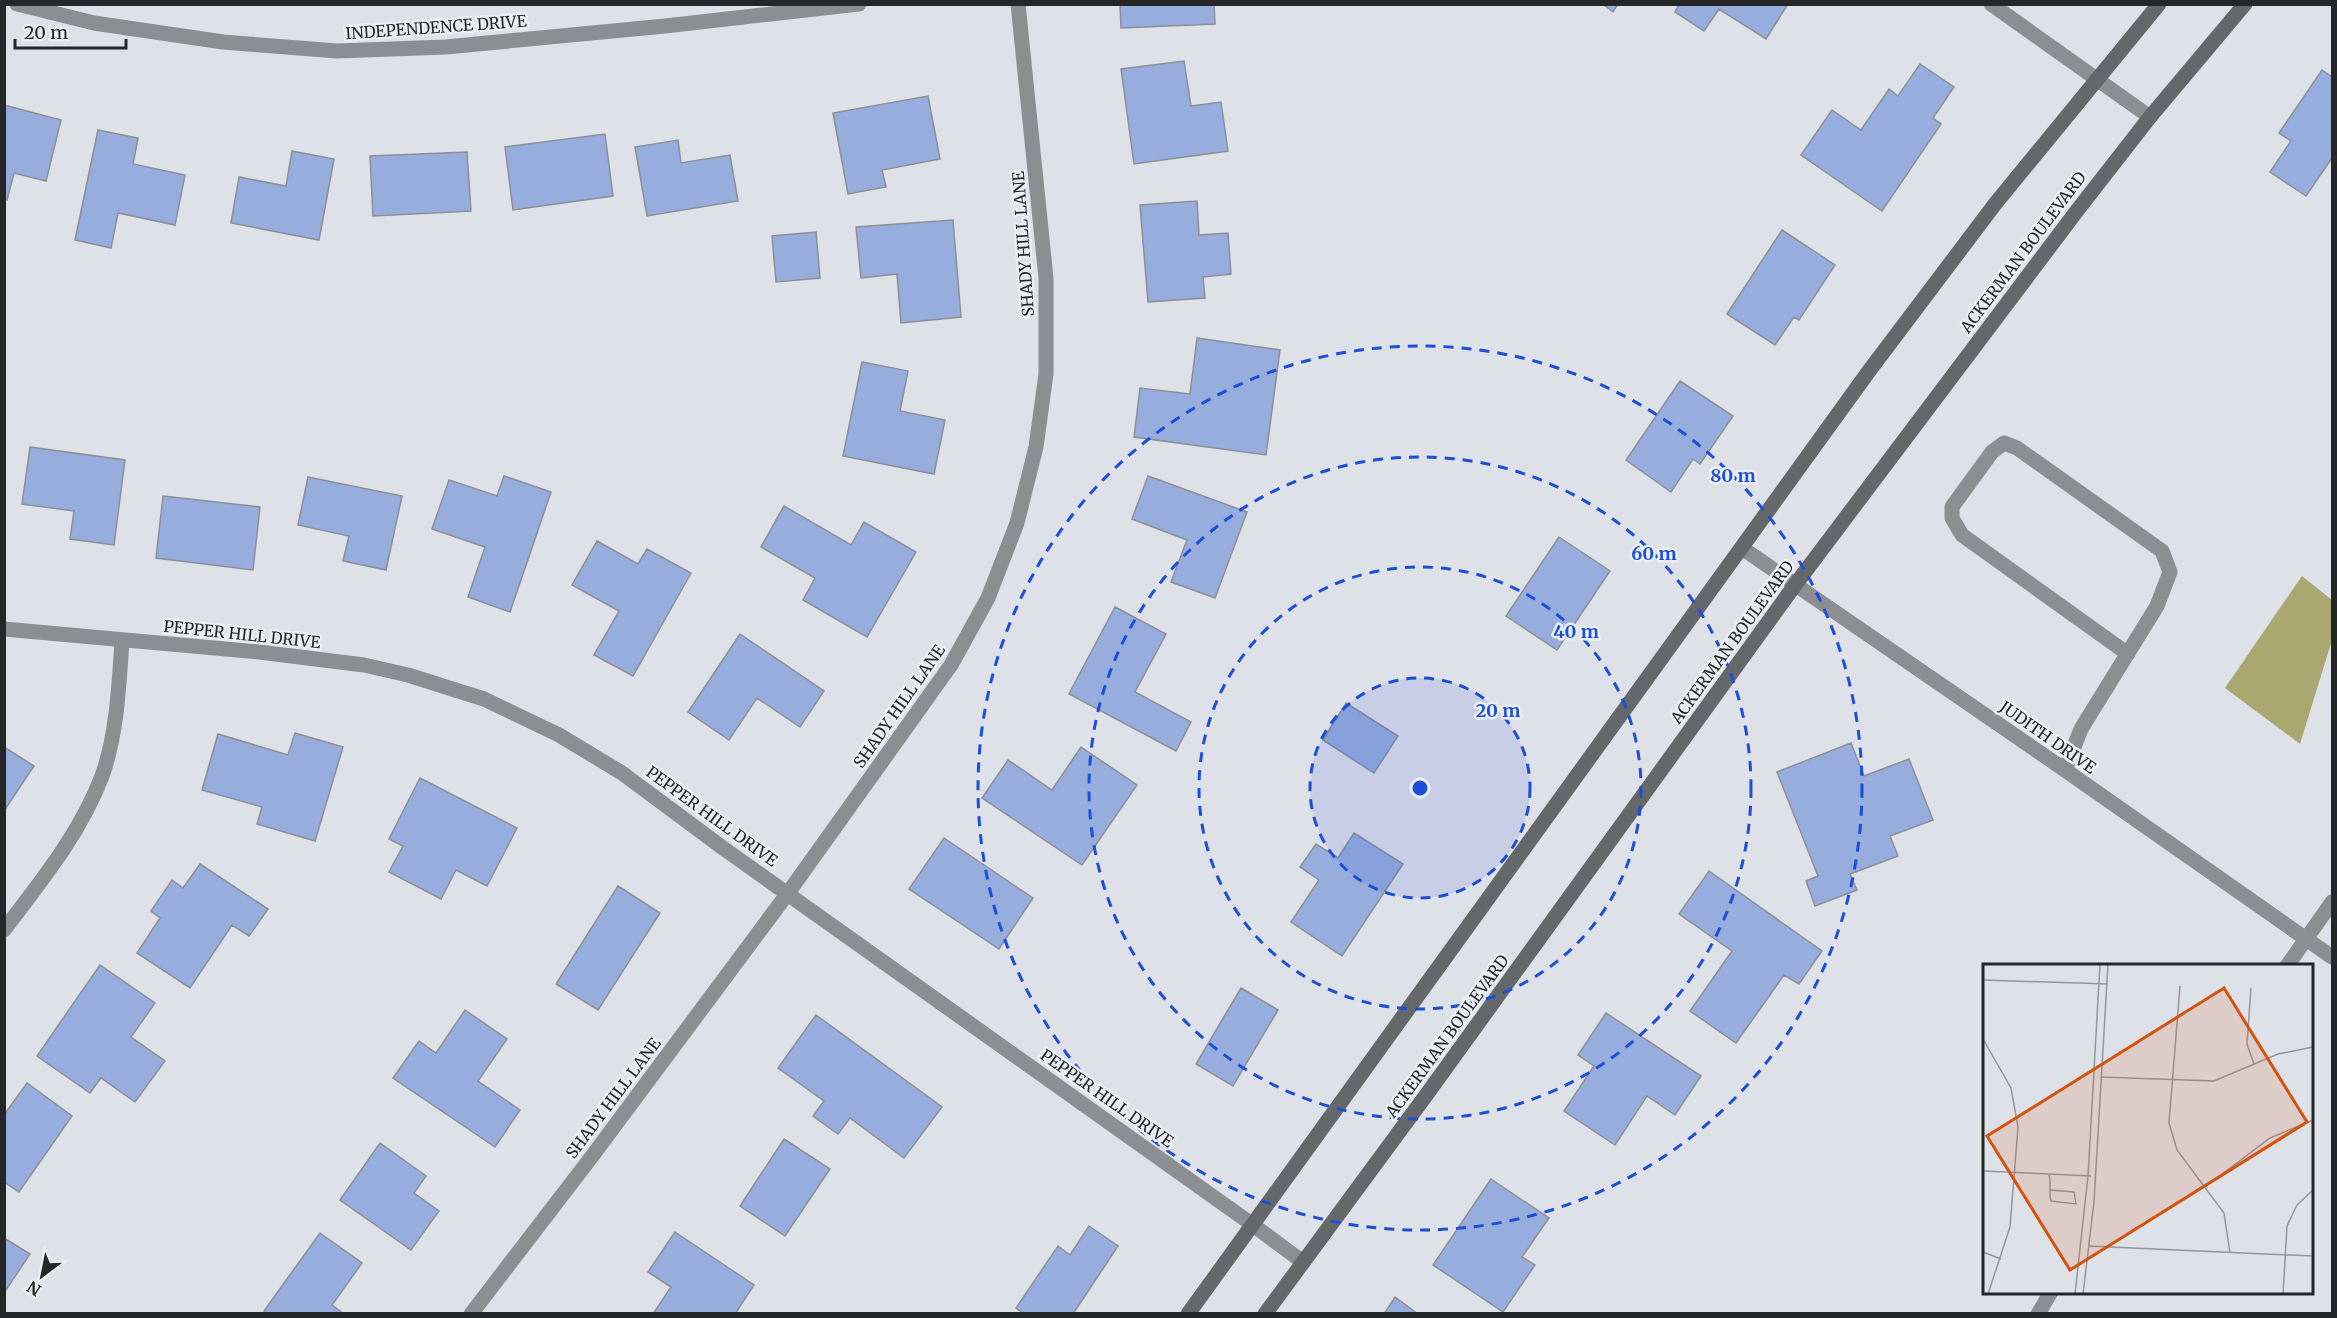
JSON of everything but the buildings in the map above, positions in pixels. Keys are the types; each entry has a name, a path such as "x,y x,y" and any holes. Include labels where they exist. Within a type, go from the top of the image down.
{"street":[{"name":"INDEPENDENCE DRIVE","path":"17,4 94,23 223,42 337,51 446,47 859,4"},
{"name":"SHADY HILL LANE","path":"471,1314 600,1146 788,893 951,665 988,598 1017,524 1036,447 1046,374 1046,278 1018,4"},
{"path":"1991,4 2150,117"},
{"path":"1188,1314 1869,371 1988,214 2159,4"},
{"name":"ACKERMAN BOULEVARD","path":"1265,1314 1795,585 2069,221 2150,117 2245,4"},
{"path":"2065,770 2081,729 2128,654 2157,606 2169,572 2162,551 2017,448 2004,443 1992,452 1952,507 1952,518 1962,535 2128,654"},
{"name":"JUDITH DRIVE","path":"1742,548 2332,957"},
{"name":"PEPPER HILL DRIVE","path":"4,630 258,651 364,665 408,675 484,699 559,735 622,773 723,848 1303,1262"},
{"path":"4,930 69,842 84,817 103,774 117,710 122,641"},
{"path":"2288,964 2332,902"},
{"path":"2038,1314 2050,1294"}],"shaded area":[{"path":"2302,576 2332,600 2332,640 2300,744 2225,688"}]}
